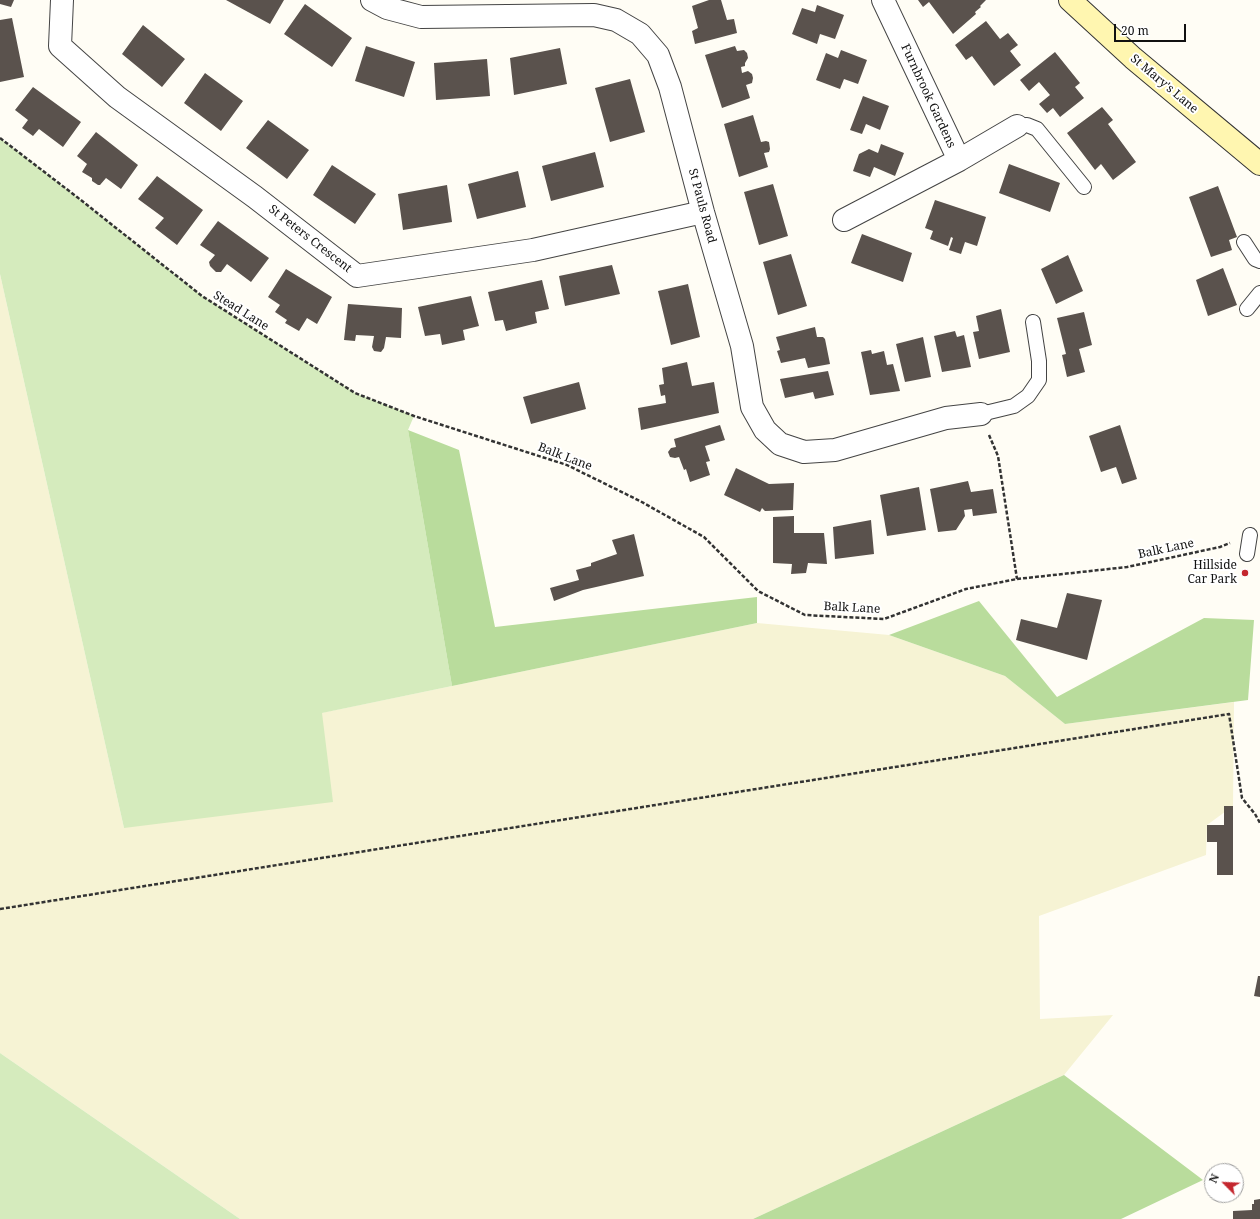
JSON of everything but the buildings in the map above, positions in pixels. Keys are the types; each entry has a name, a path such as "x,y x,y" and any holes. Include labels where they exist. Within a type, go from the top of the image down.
{"street":[{"name":"St Peters Crescent","path":"62,0 60,46 117,97 256,197 357,276 533,250 703,212"},
{"name":"St Pauls Road","path":"372,0 387,8 421,16 513,8 594,15 616,20 640,34 658,55 670,87 703,212 742,346 752,407 765,430 780,444 804,452 834,450 946,418 981,414"},
{"name":"Furnbrook Gardens","path":"844,220 959,160 883,0"},
{"name":"St Mary's Lane","path":"1070,0 1133,58 1260,164"},
{"path":"959,160 1017,126"}],"lane":[{"path":"1017,126 1027,125 1037,129 1084,187"},
{"path":"1244,242 1255,259 1260,261"},
{"path":"1247,310 1260,293"},
{"path":"981,414 1014,406 1028,396 1039,380 1039,361 1033,322"},
{"path":"1247,554 1250,535"}],"path":[{"name":"Stead Lane","path":"0,138 77,196 202,296 356,393 414,416 504,445"},
{"path":"981,414 998,456 1018,579"},
{"name":"Balk Lane","path":"504,445 567,465 640,501 704,537 758,591 805,615 884,619 966,589 1018,579 1127,567 1220,547 1250,535"},
{"path":"0,909 1229,714 1242,798 1255,814 1260,823"}],"shaded area":[{"path":"0,274 124,828 321,713 757,623 889,635 1005,676 1065,724 1234,702 1233,806 1207,825 1206,855 1039,916 1040,1019 1113,1015 1064,1075 753,1219 240,1219 0,1053"}],"green space":[{"path":"0,138 202,296 355,393 414,416 408,430 452,686 322,713 333,802 124,828 0,274"},
{"path":"408,430 459,450 495,627 757,597 757,623 452,686"},
{"path":"979,601 1057,697 1204,618 1254,620 1248,700 1065,724 1005,676 889,635"},
{"path":"0,1053 240,1219 0,1219"},
{"path":"1064,1075 1203,1180 1121,1219 753,1219"}],"place":[{"name":"Hillside Car Park","path":"1245,573"}]}
